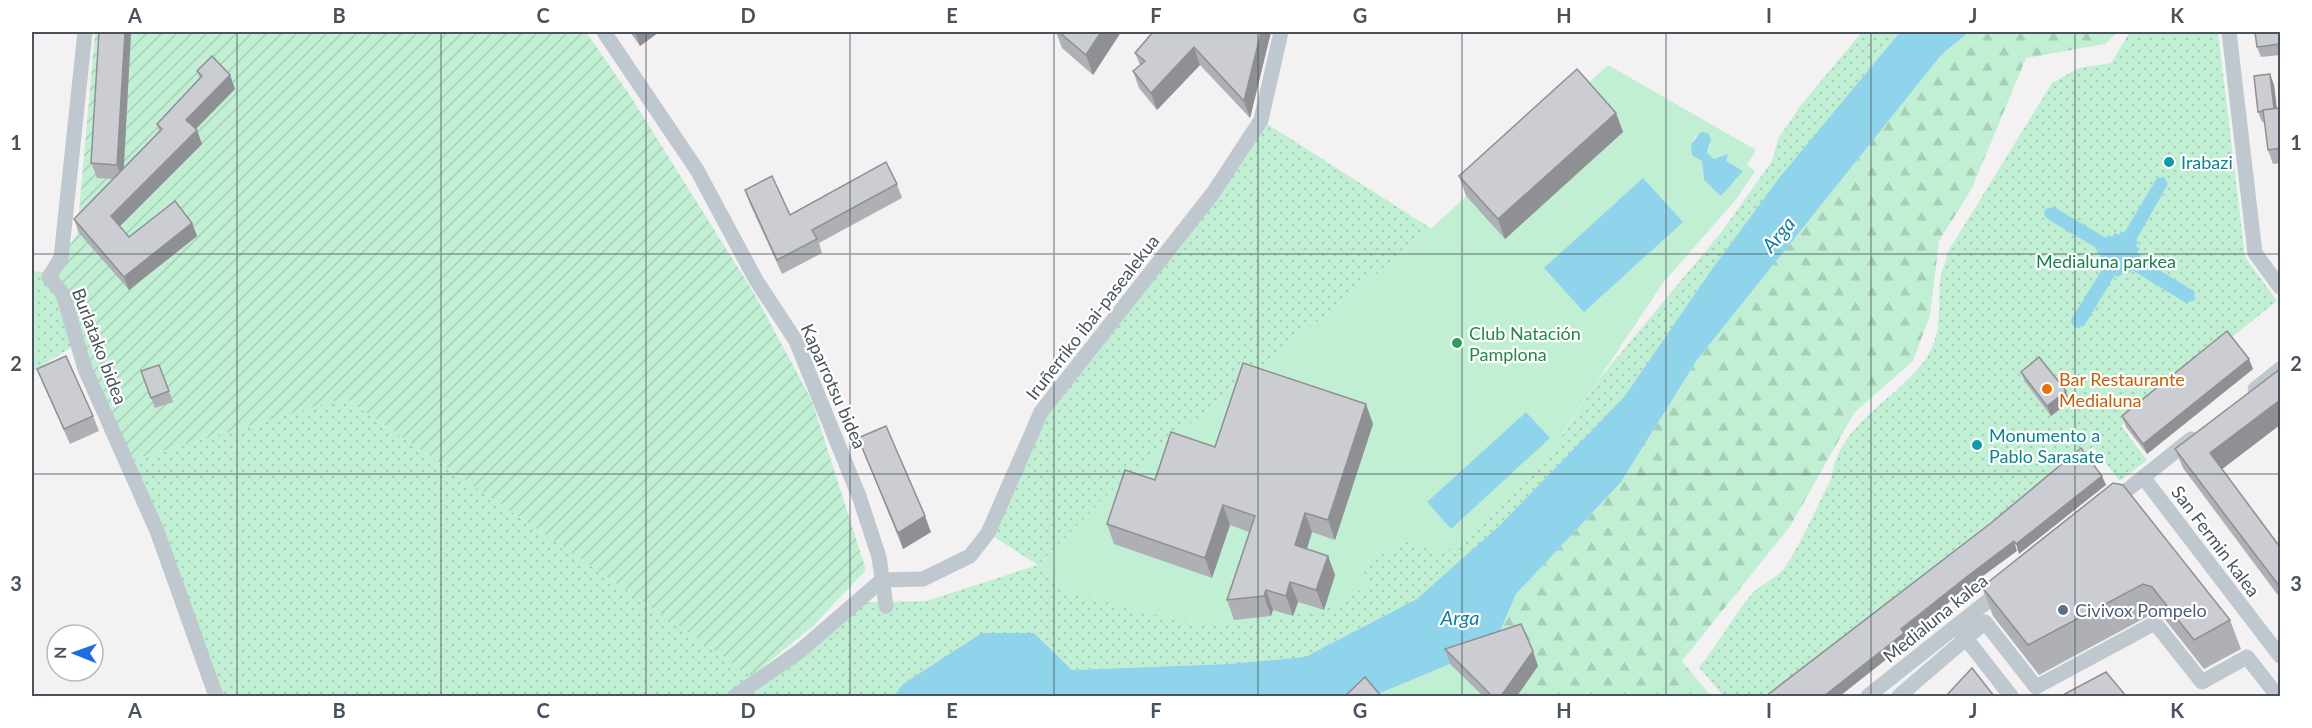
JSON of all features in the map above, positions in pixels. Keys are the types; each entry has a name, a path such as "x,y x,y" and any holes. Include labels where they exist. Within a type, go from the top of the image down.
{"street":[{"name":"Burlatako bidea","path":"85,32 61,258 49,277 63,294 85,369 158,531 216,696"},
{"name":"Kaparrotsu bidea","path":"604,32 697,170 756,280 796,341 859,496 879,556 882,580"},
{"name":"Iruñerriko ibai-pasealekua","path":"882,580 923,579 970,556 988,533 1041,412 1213,194 1261,120 1281,32"},
{"path":"2229,32 2255,253 2280,287"},
{"path":"2244,398 2280,369"},
{"path":"2095,516 2207,426"},
{"name":"San Fermin kalea","path":"2143,477 2280,656"},
{"path":"882,580 886,606"},
{"path":"735,696 800,651 882,580"},
{"name":"Medialuna kalea","path":"1868,696 1961,632 2011,582"},
{"path":"1899,696 1961,632 1985,622 2036,687 2155,623 2202,682 2247,657 2276,694 2274,696"},
{"path":"1961,632 2011,696"}],"green space":[{"path":"95,32 586,32 629,94 755,295 812,401 866,570 813,626 752,676 345,398 128,461 49,277 77,234"},
{"path":"1862,32 1900,32 1779,178 1712,269 1624,397 1500,525 1418,599 1305,657 1227,664 1072,670 1034,633 903,684 894,696 744,696 866,602 926,601 1038,565 988,533 1041,412 1261,120 1432,229 1127,475 1039,565 1065,591 1324,610 1335,603 1358,580 1371,558 1398,545 1562,435 1600,378 1723,230 1772,161 1778,139 1801,105"},
{"path":"1969,32 2118,32 2105,44 2026,58 1972,188 1939,241 1930,315 1913,361 1854,413 1791,525 1682,661 1711,696 1517,696 1492,650 1516,594 1621,482 1697,360 1942,54"},
{"name":"Medialuna parkea","path":"2130,32 2218,32 2245,257 2277,301 2121,426 2147,460 2120,481 2093,447 1780,696 1723,696 1699,667 1750,596 1777,575 1792,557 1832,477 1837,458 1846,441 1927,357 1938,329 1940,281 1949,250 2052,83 2079,68 2111,63"},
{"name":"Club Natación Pamplona","path":"1608,65 1756,150 1747,165 1755,171 1738,197 1663,283 1562,434 1563,443 1444,554 1403,541 1391,552 1378,553 1368,561 1364,572 1368,586 1324,610 1252,622 1224,624 1177,621 1065,591 1038,565 1127,475 1422,237","holes":["1696,136 1711,145 1707,153 1714,159 1727,155 1725,161 1703,175 1702,161 1691,144","1526,412 1549,438 1451,529 1427,502"]},
{"path":"53,264 75,345 32,372 32,271 43,272"},
{"path":"345,398 752,676 738,696 223,696 128,461"},
{"path":"1526,639 1517,696 1373,696 1450,664"}],"water":[{"name":"Arga","path":"1900,32 1969,32 1942,54 1697,360 1621,482 1516,594 1492,650 1450,664 1373,696 894,696 903,684 982,633 1034,633 1072,670 1227,664 1305,657 1417,599 1500,525 1624,397 1712,269 1779,178"},
{"path":"1701,132 1708,133 1711,139 1707,153 1714,159 1728,154 1726,161 1743,171 1721,196 1704,180 1702,161 1692,155 1691,144"},
{"path":"2164,177 2168,184 2136,240 2138,242 2136,246 2140,249 2137,252 2141,255 2139,258 2194,291 2195,300 2186,303 2132,270 2130,273 2126,271 2118,277 2115,275 2084,326 2075,328 2071,322 2072,318 2103,268 2100,266 2102,262 2098,259 2101,255 2097,253 2098,249 2049,220 2044,215 2045,209 2054,207 2106,238 2108,235 2112,237 2115,233 2119,235 2121,231 2124,233 2157,178"},
{"path":"1643,178 1683,222 1584,312 1544,268"},
{"path":"1526,412 1550,438 1451,529 1427,502"}],"building":[{"path":"99,32 125,32 117,165 91,163"},
{"path":"1059,32 1101,32 1086,55"},
{"path":"1153,32 1261,32 1244,101 1194,47 1151,93 1133,71 1145,61 1135,53"},
{"path":"2255,32 2280,32 2280,44 2257,47"},
{"path":"212,56 230,75 186,120 197,130 111,216 129,237 175,201 192,223 124,277 74,219 162,129 157,124 202,76 197,71"},
{"path":"1577,69 1616,113 1498,219 1459,176"},
{"path":"2270,74 2274,109 2258,112 2254,76"},
{"path":"2280,108 2280,148 2268,150 2263,110"},
{"path":"886,162 897,184 812,230 817,239 777,260 745,190 772,176 790,215"},
{"path":"2227,331 2249,359 2143,444 2122,416"},
{"path":"66,356 93,416 64,429 37,369"},
{"path":"2039,357 2066,391 2047,406 2021,372"},
{"path":"1243,363 1366,404 1328,520 1305,513 1295,545 1328,556 1316,590 1290,582 1286,596 1266,590 1264,596 1227,600 1255,516 1223,505 1205,558 1107,524 1125,470 1155,480 1171,432 1215,447"},
{"path":"159,365 169,391 151,398 141,371"},
{"path":"2280,369 2280,400 2210,453 2280,547 2280,587 2175,449"},
{"path":"886,426 925,516 898,533 858,438"},
{"path":"2081,448 2102,476 2016,544 2014,541 1969,575 1901,629 1904,633 1824,696 1766,696 1991,523"},
{"path":"2113,483 2123,485 2230,620 2194,640 2152,587 2143,584 2028,645 1982,587"},
{"path":"1521,624 1533,651 1501,696 1492,696 1445,649"},
{"path":"1972,668 1994,696 1946,696"},
{"path":"2106,672 2126,696 2061,696"},
{"path":"1365,677 1381,696 1345,696"}],"place":[{"name":"Irabazi","path":"2169,162"},
{"name":"Club Natación Pamplona","path":"1457,343"},
{"name":"Bar Restaurante Medialuna","path":"2047,389"},
{"name":"Monumento a Pablo Sarasate","path":"1977,445"},
{"name":"Civivox Pompelo","path":"2063,610"}]}
